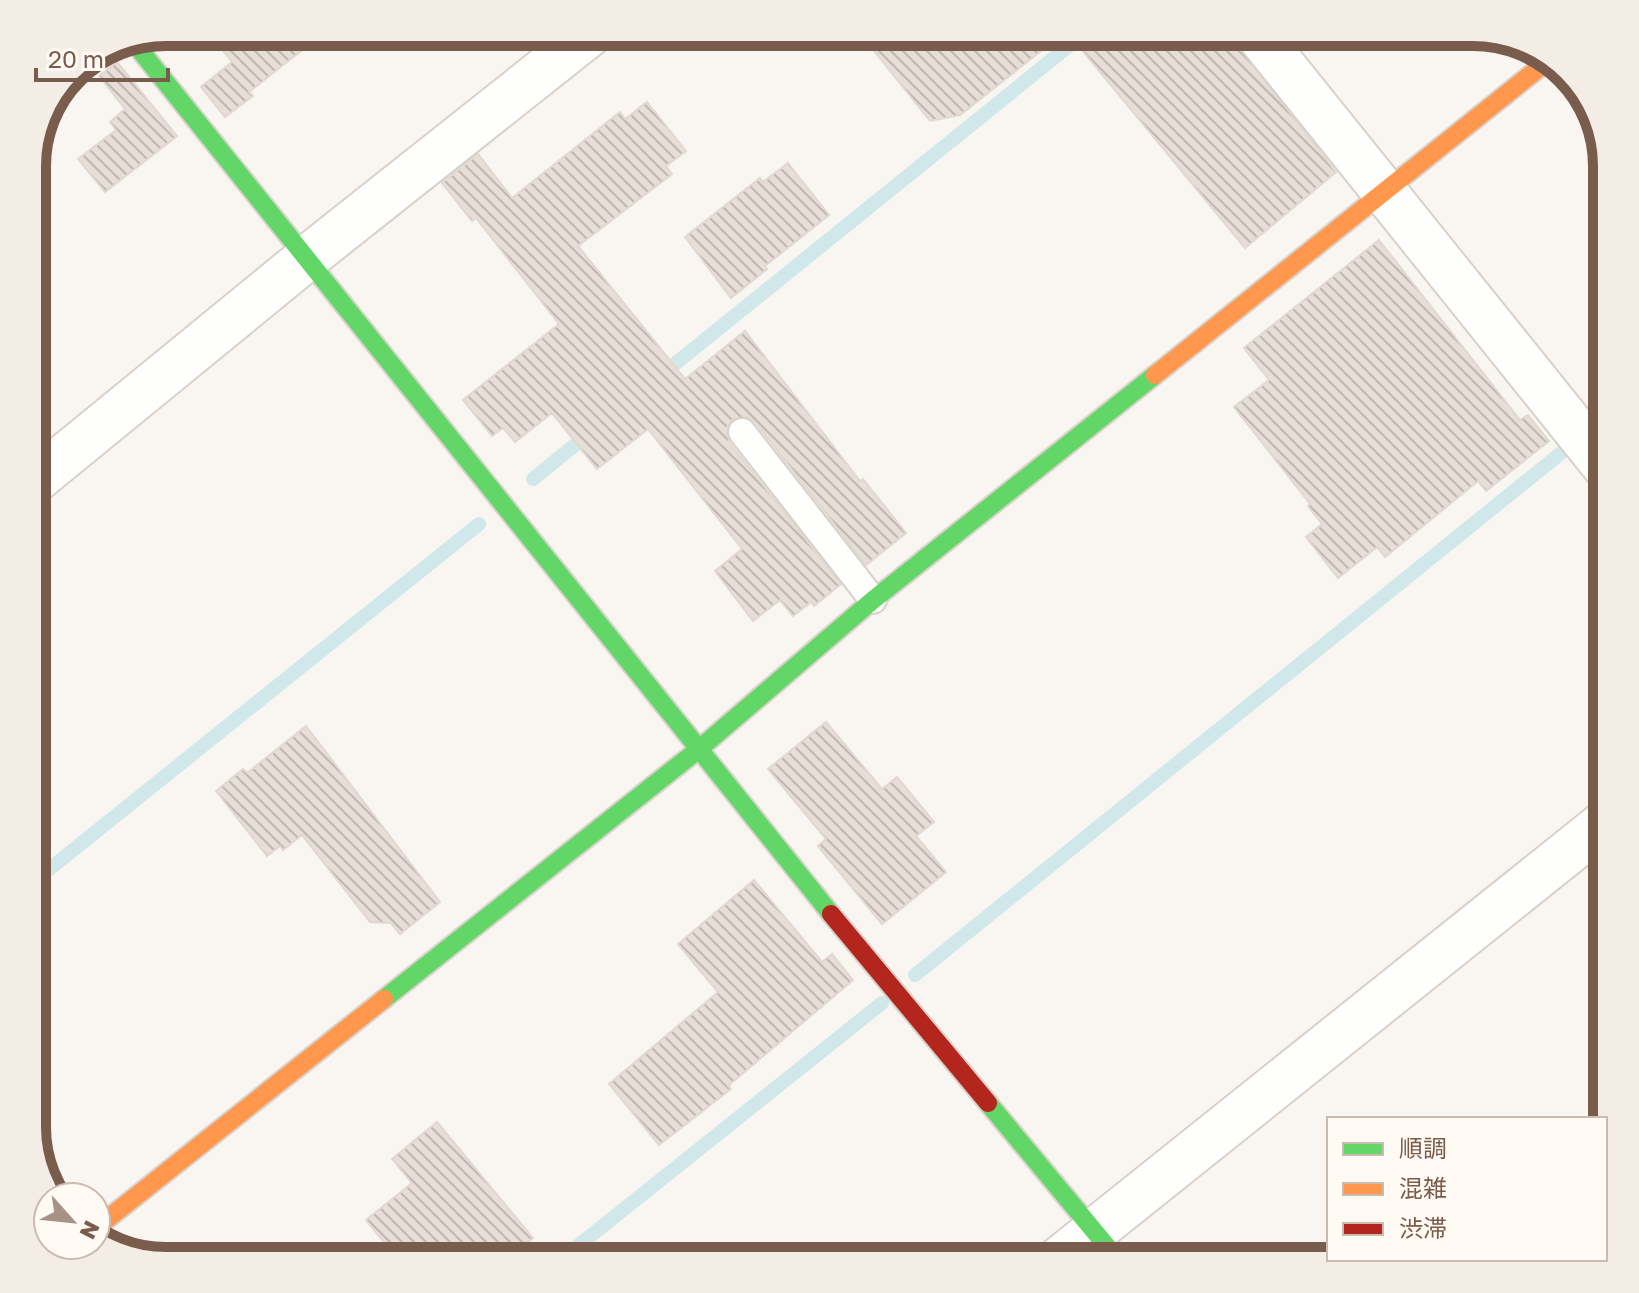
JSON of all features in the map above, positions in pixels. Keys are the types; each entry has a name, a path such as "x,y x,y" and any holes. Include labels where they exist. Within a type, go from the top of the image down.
{"street":[{"path":"46,472 307,258 574,46"},
{"path":"1267,46 1593,452"},
{"path":"139,49 760,828 1107,1246 1593,833"},
{"path":"112,1215 699,749 873,600 1541,67"}],"lane":[{"path":"742,432 873,600"}],"building":[{"path":"219,46 307,46 249,92 253,96 225,117 201,87 232,62"},
{"path":"870,46 1047,46 960,115 930,121"},
{"path":"1079,46 1238,46 1336,172 1245,248"},
{"path":"117,62 177,136 105,192 78,159 116,130 110,122 125,109 99,76"},
{"path":"647,102 686,151 666,166 672,174 578,246 685,379 745,331 860,481 863,479 906,533 866,565 755,422 747,417 733,419 727,427 729,442 841,584 814,606 811,602 793,616 780,600 753,621 715,571 742,549 648,429 597,469 552,413 515,442 503,428 492,436 463,400 559,324 476,218 472,221 442,183 478,154 512,198 620,112 625,119"},
{"path":"788,163 829,215 765,266 767,269 731,298 685,237 760,178 763,182"},
{"path":"1379,240 1520,420 1528,415 1549,441 1486,491 1478,481 1385,557 1377,547 1338,578 1306,537 1322,524 1308,506 1310,504 1234,407 1269,380 1244,348"},
{"path":"826,722 882,789 897,777 934,822 916,836 946,872 882,924 818,846 826,839 768,769"},
{"path":"306,726 440,902 400,934 391,923 370,922 302,835 283,850 280,846 267,856 216,791 243,769 247,773"},
{"path":"754,880 822,962 832,954 853,980 728,1086 731,1089 659,1145 609,1084 718,992 678,944"},
{"path":"437,1122 533,1238 522,1247 388,1247 366,1220 412,1183 392,1159"}],"waterway":[{"path":"660,376 1069,46"},
{"path":"533,479 591,432"},
{"path":"915,975 1561,453"},
{"path":"46,872 479,524"},
{"path":"577,1247 882,1003"}],"traffic: fast":[{"path":"139,49 831,914"},
{"path":"384,999 699,749 873,600 1155,375"},
{"path":"988,1103 1107,1247"}],"traffic: slow":[{"path":"1155,375 1541,67"},
{"path":"112,1215 384,999"}],"traffic: jam":[{"path":"831,914 988,1103"}]}
